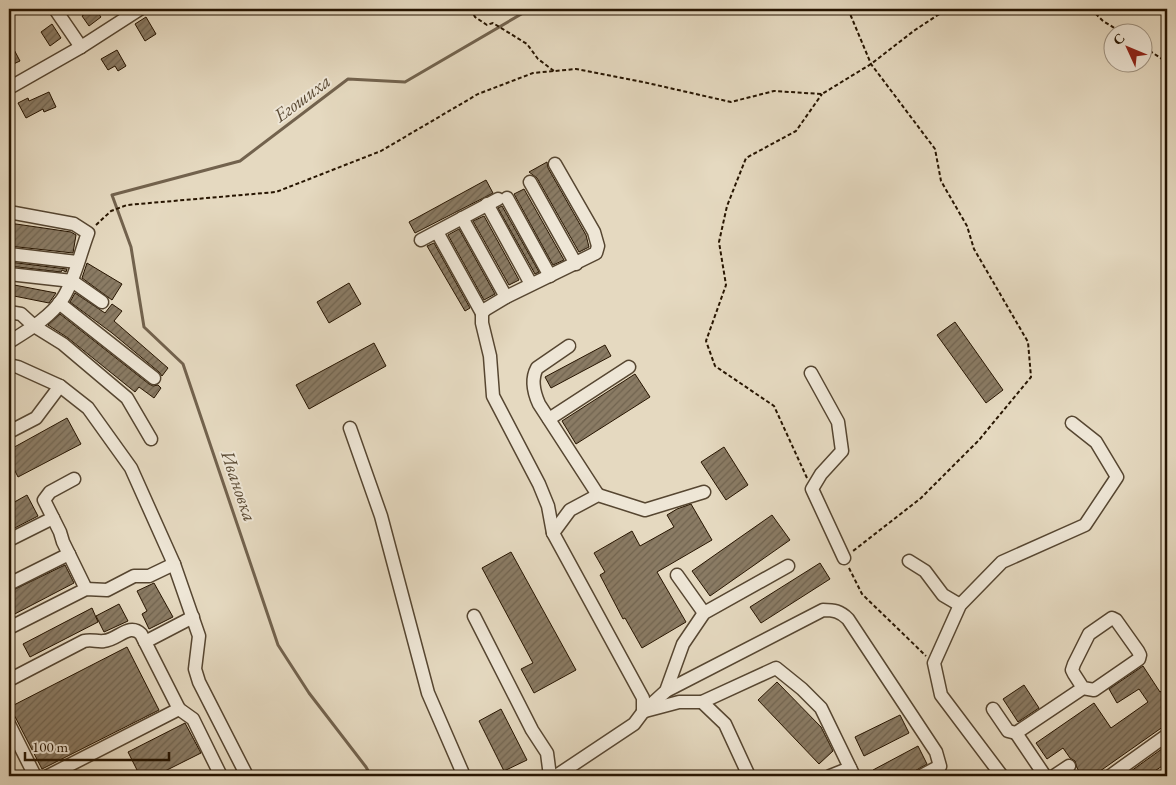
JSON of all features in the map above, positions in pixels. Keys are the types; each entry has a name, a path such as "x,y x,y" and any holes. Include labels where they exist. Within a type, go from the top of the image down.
{"street":[{"path":"55,9 81,47"},
{"path":"9,88 81,47 140,9"},
{"path":"482,313 506,296 596,253 598,246 594,232 555,164"},
{"path":"530,182 576,264"},
{"path":"497,201 550,276"},
{"path":"421,240 497,201"},
{"path":"497,201 531,284"},
{"path":"9,212 74,224 88,233 72,281 62,300 34,326 9,342"},
{"path":"462,218 506,296"},
{"path":"437,232 482,313 482,323 490,356 493,396 542,491 548,506 553,533 643,698 643,712"},
{"path":"9,254 77,262"},
{"path":"9,274 72,281 102,302"},
{"path":"59,303 154,378"},
{"path":"9,312 22,314 34,326 63,344 127,398 151,439"},
{"path":"569,346 544,363 534,373 536,397 598,494 645,510 704,492"},
{"path":"9,365 18,367 60,386 88,408 131,468 174,564 193,617 199,636 195,669 199,682 247,776"},
{"path":"549,419 629,367"},
{"path":"811,373 838,422 842,451 821,474 812,489 844,558"},
{"path":"9,432 36,418 60,386"},
{"path":"1002,776 941,694 934,663 960,605 1002,562 1085,525 1117,477 1096,442 1072,423"},
{"path":"350,428 381,516 428,693 464,776"},
{"path":"74,479 50,492 44,500 86,589"},
{"path":"553,533 570,510 598,494"},
{"path":"9,540 52,518"},
{"path":"9,584 68,554"},
{"path":"909,561 926,571 943,595 960,605"},
{"path":"9,628 86,589 107,590 134,576 149,576 174,564"},
{"path":"666,691 683,644 704,613 788,566"},
{"path":"677,575 704,613"},
{"path":"556,776 634,724 643,712 666,691 823,610 841,612 848,619 936,752 940,766 921,776"},
{"path":"474,616 532,730 547,753 550,776"},
{"path":"145,642 193,617"},
{"path":"1016,733 1083,688 1094,690 1139,659 1140,655 1116,620 1112,618 1089,634 1072,670 1083,688"},
{"path":"9,680 90,639 104,641 132,629 138,630 179,709 194,719 221,776"},
{"path":"643,712 679,702 702,702 776,668 802,689 821,708 852,772 830,776"},
{"path":"702,702 725,724 749,776"},
{"path":"48,776 179,709"},
{"path":"993,709 1008,731 1016,733 1045,776"},
{"path":"9,724 35,776"},
{"path":"1110,776 1167,735"},
{"path":"1054,776 1069,766"}],"path":[{"path":"471,9 474,17 487,25 493,23 527,44 538,59 554,71"},
{"path":"848,9 871,64 935,149 941,181 967,226 974,249 1028,342 1031,377 979,440 921,498 844,558 862,594 934,663"},
{"path":"812,489 774,406 715,366 706,341 726,285 719,242 726,206 746,158 796,131 822,94 871,64 915,30 947,9"},
{"path":"1091,9 1106,22"},
{"path":"1154,53 1162,58 1167,86"},
{"path":"88,233 111,210 127,205 276,192 381,152 478,94 533,73 576,69 731,102 774,91 822,94"}],"building":[{"path":"95,9 101,17 89,26 82,16"},
{"path":"146,17 156,34 145,41 135,24"},
{"path":"52,24 61,38 50,46 41,32"},
{"path":"9,40 20,61 9,66"},
{"path":"117,50 126,66 118,71 115,66 108,70 101,59"},
{"path":"49,92 56,107 44,112 43,109 26,118 18,103 28,98 29,101"},
{"path":"547,162 548,168 586,235 589,247 579,252 537,178 529,172"},
{"path":"486,180 493,193 415,233 409,222"},
{"path":"524,189 564,260 553,265 514,194"},
{"path":"502,206 539,272 535,274 498,208"},
{"path":"484,216 519,280 509,285 473,221"},
{"path":"9,223 71,232 76,235 73,253 9,246"},
{"path":"459,229 495,294 484,300 448,235"},
{"path":"434,243 470,308 465,311 427,246"},
{"path":"9,262 67,269 66,272 62,270 61,272 9,266"},
{"path":"87,263 122,284 112,300 82,278"},
{"path":"349,283 361,304 329,323 317,302"},
{"path":"9,284 56,293 49,303 9,295"},
{"path":"75,293 105,313 112,304 122,311 114,321 168,368 162,376 112,333 70,302"},
{"path":"60,314 149,384 153,386 158,385 161,388 154,398 139,387 135,392 68,338 48,325"},
{"path":"955,322 1003,390 986,403 937,335"},
{"path":"374,343 386,366 309,409 296,385"},
{"path":"605,345 611,356 551,388 545,377"},
{"path":"635,374 650,397 576,444 562,421"},
{"path":"67,418 81,444 18,477 9,459 9,450"},
{"path":"724,447 748,485 726,500 701,462"},
{"path":"27,495 38,516 9,531 9,505"},
{"path":"691,504 712,540 657,572 686,622 642,648 625,618 623,619 600,575 605,572 594,553 632,531 640,546 674,527 667,515"},
{"path":"772,515 790,540 710,596 692,571"},
{"path":"511,552 576,670 534,693 521,669 533,663 482,568"},
{"path":"820,563 830,579 761,623 750,607"},
{"path":"65,565 74,583 9,617 9,592"},
{"path":"154,583 173,617 149,629 142,614 147,611 137,591"},
{"path":"119,604 128,621 104,632 96,616"},
{"path":"92,608 98,622 30,657 23,644"},
{"path":"127,647 159,710 42,769 10,707"},
{"path":"1143,666 1160,692 1167,687 1167,724 1093,776 1082,776 1075,761 1070,758 1063,748 1047,759 1036,743 1094,703 1111,728 1148,702 1139,689 1117,703 1109,689"},
{"path":"777,682 821,727 833,751 819,764 758,700"},
{"path":"1024,685 1039,708 1018,722 1003,699"},
{"path":"501,709 527,760 504,771 479,721"},
{"path":"900,715 909,733 864,756 855,737"},
{"path":"185,723 201,753 155,776 140,776 128,752"},
{"path":"918,746 927,764 906,776 876,776 873,770"},
{"path":"1166,746 1167,763 1147,776 1124,776"}],"waterway":[{"name":"Ивановка","path":"371,776 309,693 278,645 183,364 144,327 131,247 112,195 240,161 348,79 405,82 530,9"}],"water label":[{"name":"Егошиха","path":"302,98"}]}
